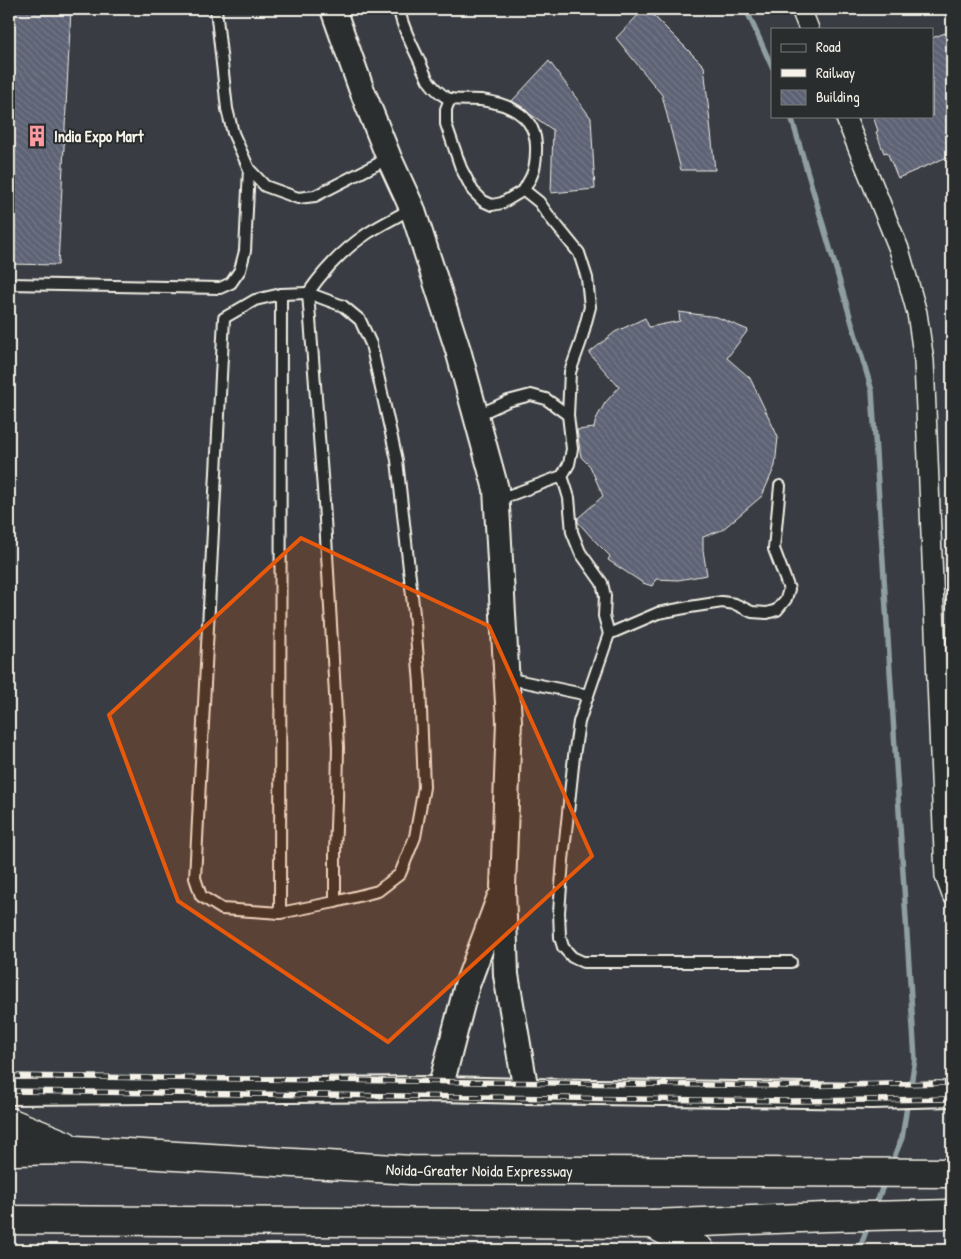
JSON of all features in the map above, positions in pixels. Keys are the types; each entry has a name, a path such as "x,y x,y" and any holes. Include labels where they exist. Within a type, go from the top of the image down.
{"highway":[{"path":"9,1122 76,1150"},
{"name":"Noida-Greater Noida Expressway","path":"9,1151 76,1150 411,1170 951,1173"},
{"path":"9,1220 653,1224 826,1216 940,1214"},
{"path":"653,1224 700,1250"}],"street":[{"path":"333,9 361,88 389,158 412,208 458,350 496,489 509,721 503,888 506,975 526,1092"},
{"path":"801,9 809,28"},
{"path":"846,118 899,249 917,313 924,361 944,876 952,895"},
{"path":"440,1089 467,985 503,888"},
{"path":"9,1092 440,1089 526,1092 872,1096 952,1094"}],"lane":[{"path":"216,9 227,109 233,133 249,169 266,186 298,198 315,196 389,158"},
{"path":"399,9 411,44 428,79 437,91 450,99 482,100 503,105 517,111 531,125 537,140 536,157 532,176 524,190 502,203 492,205 483,201 473,192 461,168 446,124 446,109 450,99"},
{"path":"9,284 220,288 231,283 240,270 245,251 249,169"},
{"path":"496,500 562,476 569,464 572,450 568,415 570,372 590,307 588,278 579,253 539,202 524,190"},
{"path":"334,902 338,747 324,502 308,293 333,262 355,243 412,208"},
{"path":"308,293 343,306 360,320 371,344 397,460 415,623 420,684 424,787 415,837 400,874 378,891 334,902 280,912 222,909 201,896 195,878 224,318 255,300 281,294 308,293"},
{"path":"280,912 281,294"},
{"path":"476,416 508,401 531,394 546,399 568,415"},
{"path":"562,476 568,498 572,532 580,552 602,583 605,596 604,616 609,634 579,722 559,912 560,937 563,947 572,957 583,962 791,962"},
{"path":"609,634 658,613 722,602 735,604 752,612 767,613 777,610 786,599 789,589 774,549 780,486"},
{"path":"506,678 588,695"}],"highlighted area":[{"path":"301,538 489,626 592,856 388,1042 178,901 109,715"}],"building":[{"name":"India Expo Mart","path":"9,9 71,9 58,265 9,264"},
{"path":"644,9 647,9 704,66 715,170 681,170 662,95 616,38"},
{"path":"945,33 952,50 952,155 898,178 887,152 884,153 876,132 878,131 874,118 934,118 934,37"},
{"path":"549,61 591,118 595,189 551,193 553,130 512,101"},
{"path":"679,312 717,317 748,330 727,358 750,378 778,437 775,466 762,496 722,530 703,537 707,575 678,580 656,579 652,586 643,583 608,560 610,556 578,522 578,518 603,496 590,466 581,457 577,430 594,428 596,419 605,403 619,387 589,353 615,332 645,318 649,327 680,321"}],"waterway":[{"path":"746,9 771,65"},
{"path":"792,118 872,391 915,1059 910,1091"},
{"path":"891,1165 902,1138 908,1100"},
{"path":"875,1207 885,1181"},
{"path":"859,1250 869,1223"}],"railway":[{"path":"9,1076 790,1086 952,1083"},
{"path":"9,1091 790,1101 952,1099"}],"place":[{"name":"India Expo Mart","path":"37,136"}]}
